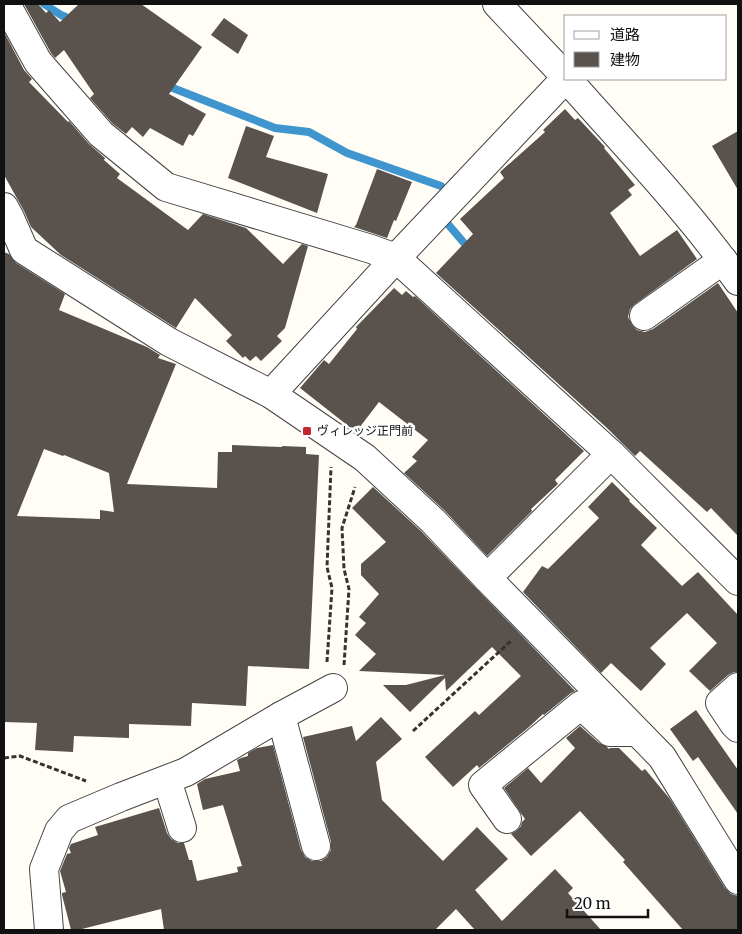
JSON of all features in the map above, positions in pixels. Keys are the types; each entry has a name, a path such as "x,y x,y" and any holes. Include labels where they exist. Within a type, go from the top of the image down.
{"street":[{"path":"6,4 38,62 101,134 166,187 396,258 611,454 738,581"},
{"path":"497,4 564,76"},
{"path":"271,394 564,80"},
{"path":"568,80 671,197 731,270 644,316"},
{"path":"7,213 24,250 169,342 271,394 365,458 433,521 662,757 738,880"},
{"path":"487,578 611,454"},
{"path":"49,930 44,869 59,831 69,819 186,772 282,716 330,676"},
{"path":"738,687 720,703 738,728"},
{"path":"507,819 484,785 581,705 610,732 637,732"},
{"path":"282,716 316,846"},
{"path":"167,780 182,828"}],"path":[{"path":"331,464 327,567 332,588 330,676 343,676 349,589 344,569 342,528 365,458"},
{"path":"413,732 509,643 528,621"},
{"path":"4,758 20,756 91,782"}],"building":[{"path":"24,4 38,4 46,13 49,10 60,22 79,4 141,4 202,47 169,94 206,114 193,136 189,134 183,146 150,128 143,137 132,127 126,134 112,123 90,98 94,94 64,50 55,58 51,53"},
{"path":"224,18 248,35 238,54 211,35"},
{"path":"4,32 24,70 32,79 29,82 105,158 104,160 120,174 117,178 188,230 203,214 246,228 283,264 302,244 308,246 285,328 277,336 282,341 261,361 256,356 250,361 245,356 243,358 226,341 232,335 195,298 176,328 61,255 31,227 4,175"},
{"path":"565,109 575,120 578,118 605,147 635,185 628,190 632,195 610,213 640,256 677,230 697,259 630,309 628,317 632,325 637,330 645,332 653,329 718,283 738,313 738,536 711,508 707,512 640,451 635,456 607,428 436,273 473,234 460,219 504,178 500,172 545,132 543,130"},
{"path":"246,126 274,136 266,157 328,174 317,213 228,178"},
{"path":"738,131 738,190 712,146"},
{"path":"377,169 412,182 387,238 354,227"},
{"path":"4,252 9,254 16,263 65,294 59,310 147,347 160,355 158,358 176,364 127,484 217,488 218,452 232,452 232,445 306,447 306,454 319,455 309,669 248,666 246,706 192,703 191,726 129,724 129,738 74,736 73,752 35,750 37,723 4,722","holes":["44,449 109,473 114,512 100,510 100,519 17,516"]},
{"path":"394,288 402,295 406,291 413,297 415,296 584,451 555,480 558,484 531,509 532,511 487,556 444,510 404,473 417,461 412,457 428,440 379,402 356,432 300,388 324,360 329,364 357,329 356,327"},
{"path":"612,482 657,528 641,545 682,586 698,572 738,615 738,672 728,675 710,691 689,671 717,643 687,613 650,648 666,664 641,691 611,663 601,673 523,592 542,566 548,569 599,518 588,507"},
{"path":"373,487 422,532 575,691 543,714 479,768 477,765 453,787 425,757 475,711 479,715 521,676 492,647 446,691 445,678 410,712 383,685 406,685 445,675 359,671 376,654 355,635 366,623 359,617 379,594 361,575 361,564 386,542 352,508"},
{"path":"696,710 738,770 738,814 698,757 693,761 670,729"},
{"path":"381,717 402,739 376,762 382,800 443,861 477,827 508,859 475,890 502,921 555,869 573,888 568,893 601,930 475,930 456,909 435,930 164,930 161,909 78,930 71,930 62,895 62,893 66,892 60,871 67,854 71,853 69,848 71,844 98,835 95,827 159,808 167,833 171,839 178,843 184,843 189,860 192,860 197,881 238,872 237,867 242,866 223,805 203,810 197,784 205,779 240,771 237,760 248,756 248,753 257,748 273,745 301,850 305,857 312,861 321,861 327,857 331,850 331,842 303,737 352,726 356,741"},
{"path":"580,726 599,743 609,749 619,748 642,771 645,769 670,799 725,888 731,894 738,896 738,930 683,930 623,862 625,860 580,811 531,856 511,834 521,826 525,819 504,788 528,768 541,783 575,748 566,738"}],"waterway":[{"path":"44,4 75,21"},
{"path":"165,85 275,128 309,132 347,153 441,186"},
{"path":"447,223 470,250"}],"place":[{"name":"ヴィレッジ正門前","path":"307,431"}]}
